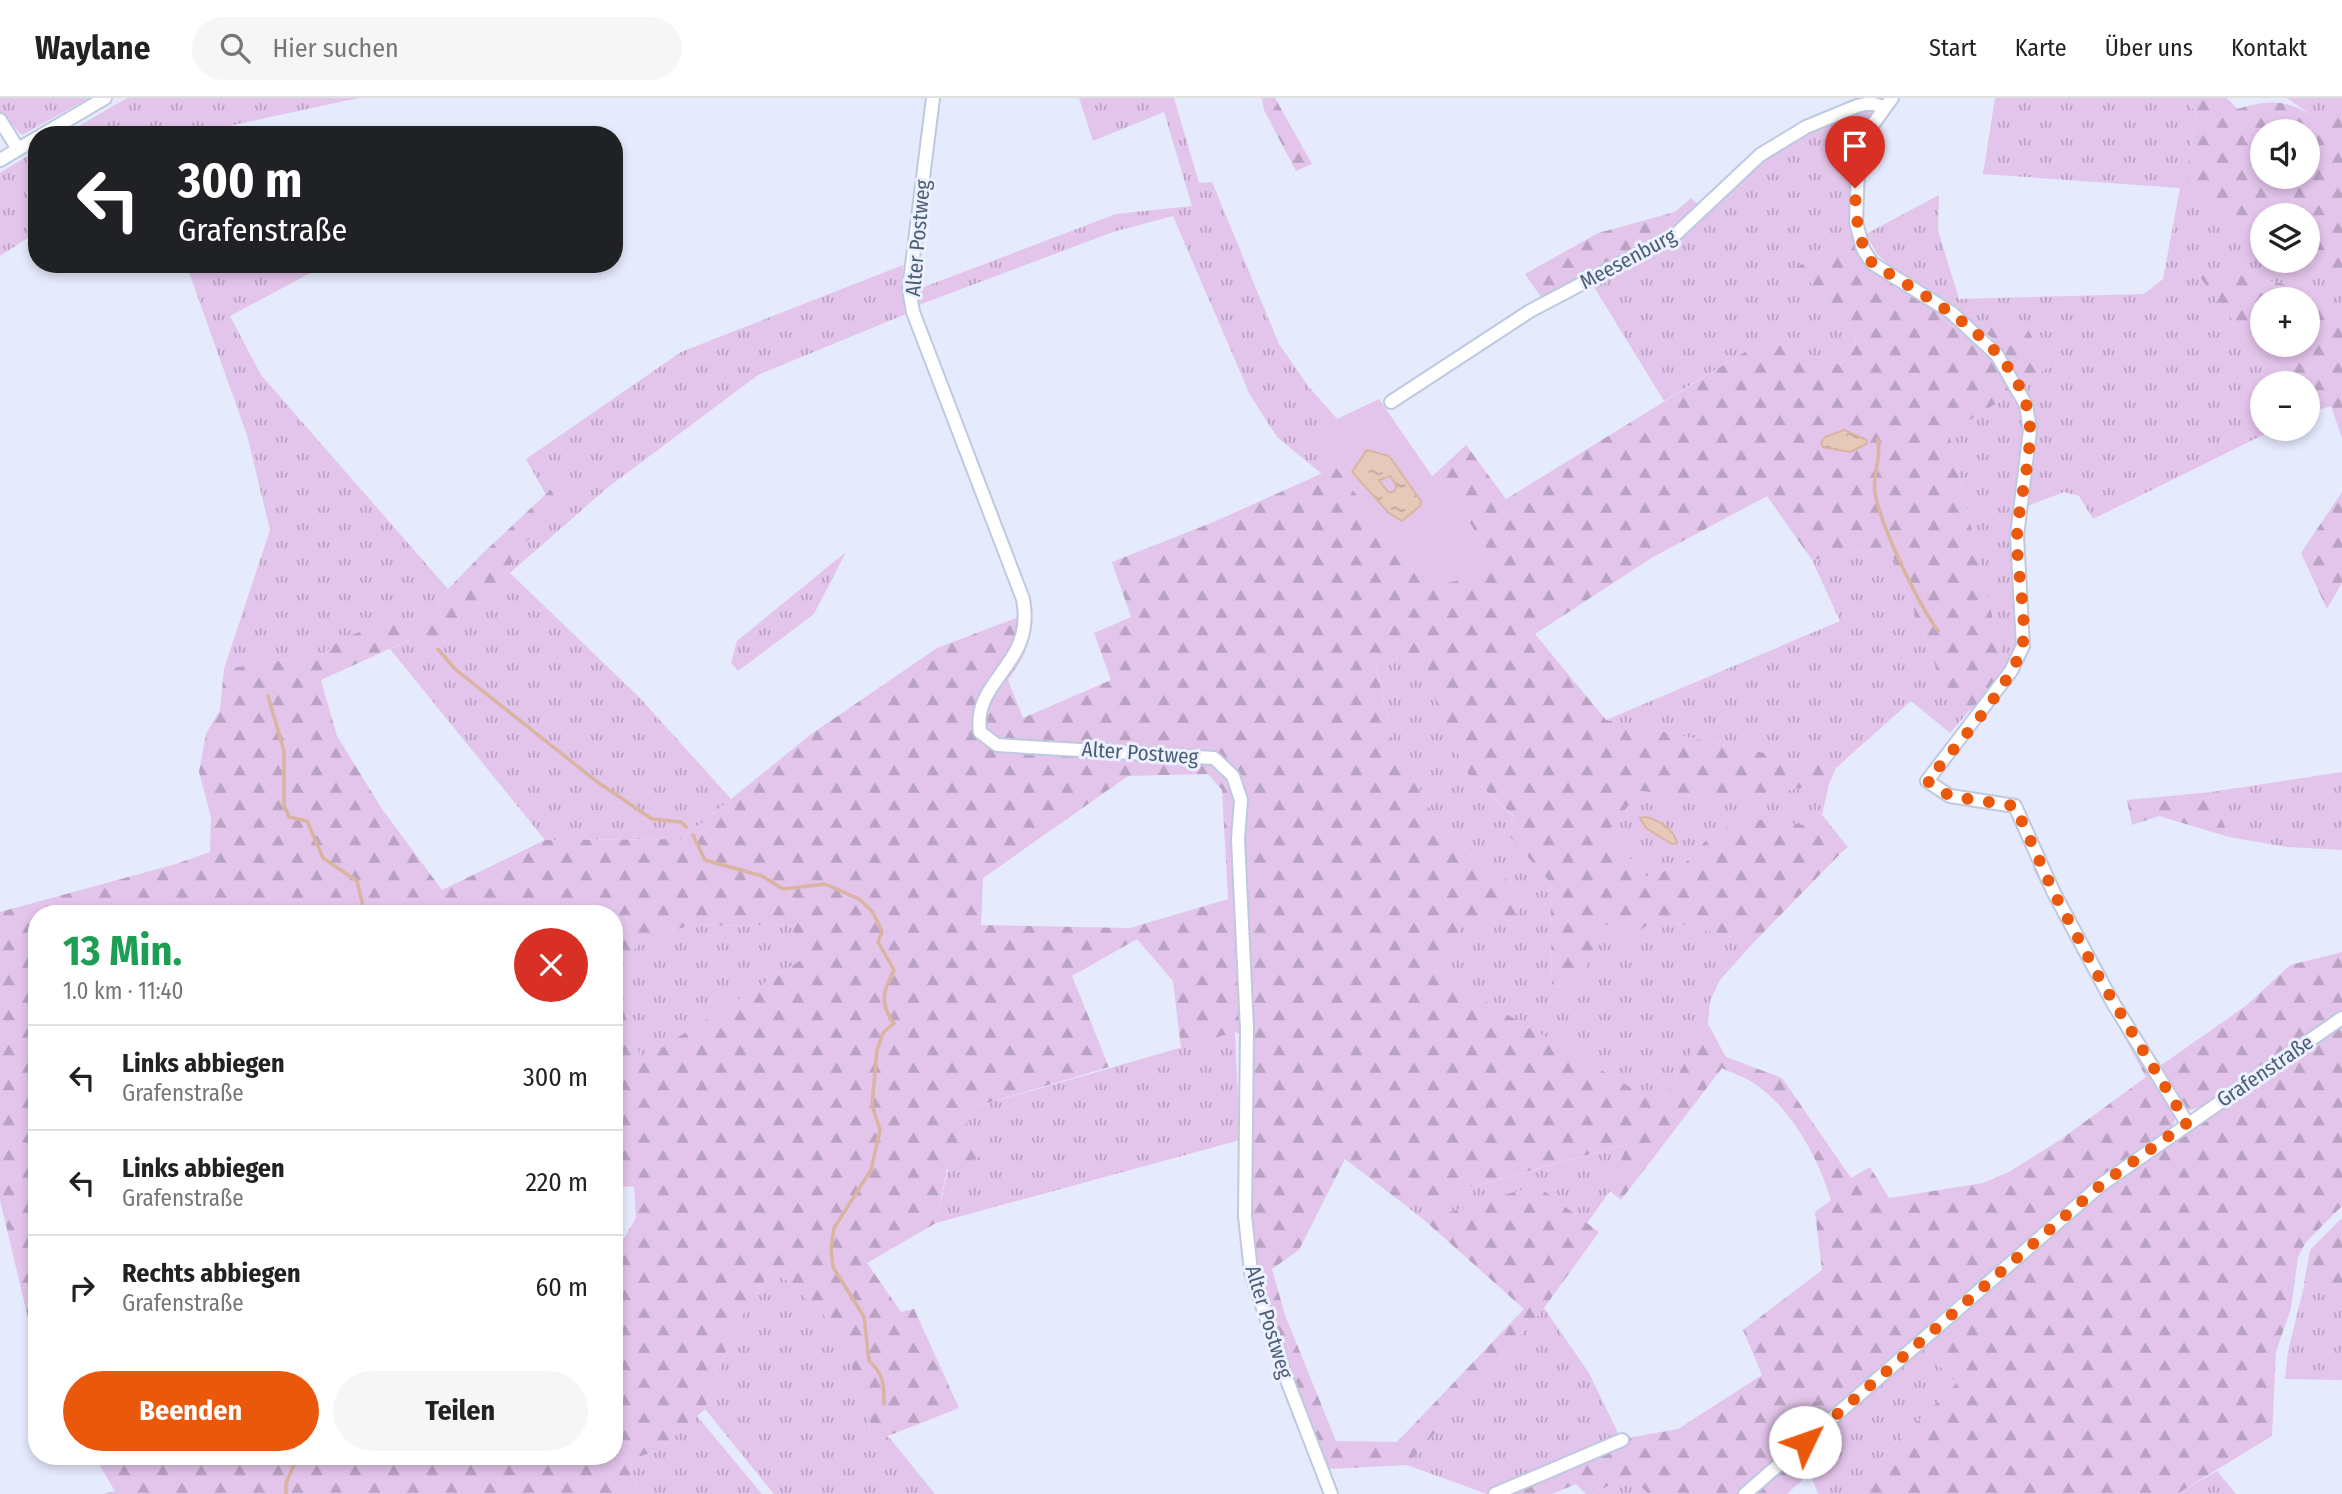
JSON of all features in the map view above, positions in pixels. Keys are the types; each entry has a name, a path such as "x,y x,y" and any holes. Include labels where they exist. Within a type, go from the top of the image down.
{"street":[{"path":"57,126 105,98"},
{"name":"Alter Postweg","path":"933,98 909,289 912,312 1023,599 1027,619 1016,656 990,690 981,708 980,732 997,745 1214,758 1233,776 1241,800 1238,839 1247,1029 1245,1216 1251,1272 1287,1380 1331,1494"},
{"path":"1888,102 1863,146 1858,167 1856,222 1863,249 1872,263 1952,313 1997,355 2026,405 2030,430 2017,536 2023,646 2011,671 1927,781 1950,796 2015,806 2054,893 2106,991 2187,1123"},
{"name":"Meesenburg","path":"1391,402 1530,311 1676,234 1718,191 1760,155 1785,139 1857,106 1888,102"},
{"path":"0,120 18,149"},
{"path":"0,160 28,143"},
{"name":"Grafenstraße","path":"1745,1494 2102,1184 2342,1018"},
{"path":"1495,1494 1622,1440"}],"green space":[{"path":"0,98 89,98 38,126 28,126 28,132 22,135 0,113"},
{"path":"127,98 359,98 229,126 79,126"},
{"path":"1079,98 1174,98 1199,183 1212,182 1279,344 1308,386 1338,420 1310,432 1336,467 1322,474 1277,437 1250,395 1173,216 1113,232 919,305 916,290 1116,214 1192,206 1164,112 1093,141"},
{"path":"1262,98 1275,98 1312,164 1296,171 1264,110"},
{"path":"1995,98 2184,98 2196,113 2187,170 2195,201 2250,230 2250,273 2320,273 2320,268 2342,279 2342,319 2320,306 2320,287 2289,287 2191,265 2250,343 2250,357 2263,357 2286,371 2250,371 2251,441 2093,519 2079,496 2064,492 2025,507 2032,405 2022,386 2049,366 1967,319 1955,306 1891,267 1877,254 1866,234 1939,195 1938,230 1959,299 2144,294 2163,279 2180,188 1983,174"},
{"path":"2184,98 2227,98 2237,109 2262,103 2281,103 2300,109 2317,119 2250,119 2250,189 2320,189 2320,121 2322,122 2334,98 2342,98 2342,279 2320,268 2320,203 2250,203 2250,230 2195,201 2188,188 2187,170 2196,113"},
{"path":"2287,98 2334,98 2322,123"},
{"path":"1870,108 1873,116 1852,172 1852,232 1797,267 1854,332 1856,343 1840,365 1764,340 1664,401 1591,282 1678,238 1770,154 1809,130"},
{"path":"28,156 28,238 0,256 0,173"},
{"path":"1691,198 1701,207 1679,229 1541,297 1525,274 1598,233 1675,212"},
{"path":"1852,232 1860,254 1977,338 1995,356 2013,393 1949,433 2005,670 1978,710 1970,710 1942,683 1889,546 1812,560 1767,496 1653,557 1535,634 1606,720 1836,768 1829,784 1722,799 1640,791 1608,831 1645,877 1683,865 1713,833 1739,822 1767,819 1809,826 1840,854 1753,943 1658,918 1630,937 1603,923 1577,993 1552,984 1550,882 1510,837 1515,817 1468,774 1440,718 1424,658 1399,657 1376,666 1392,739 1435,818 1471,855 1525,893 1514,920 1464,924 1434,971 1660,1105 1708,1024 1726,1057 1782,1078 1851,1178 1870,1167 1889,1198 1983,1183 2009,1172 2060,1140 2146,1077 2033,869 2038,868 2176,1114 2164,1137 2099,1179 2091,1189 1950,1305 1739,1494 1648,1494 1630,1475 1592,1494 1586,1494 1576,1484 1552,1494 1509,1494 1621,1439 1678,1429 1762,1375 1743,1330 1822,1270 1815,1212 1831,1200 1811,1150 1791,1119 1766,1092 1722,1068 1621,1200 1610,1191 1627,1144 1405,1205 1345,1159 1299,1250 1272,1269 1285,1315 1336,1441 1397,1442 1524,1309 1424,1220 1536,1185 1599,1232 1544,1308 1407,1465 1329,1469 1298,1392 1257,1271 1251,1207 1254,1039 1235,1032 1181,1048 1173,981 1137,939 1072,976 1109,1067 961,1111 982,1156 947,1169 936,1223 867,1263 901,1312 914,1309 959,1408 870,1443 869,1402 826,1317 773,1268 734,1328 705,1409 658,1451 630,1459 638,1494 103,1494 115,1491 99,1465 623,1465 623,1240 636,1218 634,1187 623,1186 623,1010 642,1060 801,960 791,925 688,926 646,939 623,958 623,905 28,905 28,1318 0,1200 0,912 176,864 210,852 211,817 199,772 206,734 220,710 224,669 323,654 341,639 372,627 415,619 436,608 448,589 482,554 560,481 575,493 521,547 500,582 428,657 411,639 321,680 337,736 382,809 442,890 545,840 682,839 810,735 937,648 1021,616 1030,637 1022,659 1008,680 1023,718 1111,680 1094,633 1131,617 1112,562 1216,521 1336,467 1425,587 1491,556 1437,472 1466,445 1506,499 1764,340 1840,365 1856,343 1854,332 1797,267","holes":["1208,774 1222,790 1228,899 1130,928 981,925 983,878 1128,776"]},
{"path":"2190,264 2289,287 2250,287 2250,343"},
{"path":"903,265 902,289 906,314 758,375 607,488 510,573 640,698 731,799 682,839 545,840 390,649 412,639 428,657 500,582 560,481 546,495 526,459 681,352"},
{"path":"189,273 310,273 230,316 261,375 448,589 436,608 415,619 372,627 341,639 323,654 224,669 270,530 247,435"},
{"path":"2320,306 2342,319 2342,438 2331,406 2320,409 2320,371 2285,369 2263,357 2320,357"},
{"path":"1967,319 2027,328 2049,366 2022,386 1992,338"},
{"path":"2013,393 2020,408 2024,430 2018,495 2017,644 2005,670 1949,433"},
{"path":"1379,399 1432,476 1437,472 1491,556 1456,581 1425,587 1310,432"},
{"path":"2342,492 2342,583 2327,609 2301,553"},
{"path":"1889,546 1942,683 1970,710 1950,733 1911,701 1836,768 1606,720 1840,621 1812,560"},
{"path":"846,552 814,614 738,671 731,663 737,641"},
{"path":"1399,657 1424,657 1440,718 1468,774 1515,818 1510,837 1550,882 1552,984 1577,993 1603,922 1630,937 1658,918 1753,943 1720,980 1710,1001 1708,1024 1660,1106 1434,971 1464,923 1514,920 1525,893 1471,855 1435,818 1392,739 1376,665"},
{"path":"2342,772 2342,850 2287,847 2229,837 2211,792"},
{"path":"1829,784 1822,815 1848,847 1840,854 1809,826 1713,833 1683,865 1645,877 1607,831 1640,791 1722,799"},
{"path":"2211,792 2229,837 2159,816 2132,825 2127,800"},
{"path":"2048,865 2100,965 2160,1066 2247,1005 2290,965 2342,952 2342,1009 2202,1107 2185,1111 2085,946"},
{"path":"791,925 801,960 642,1061 623,1011 623,958 646,939 688,926"},
{"path":"2342,1022 2342,1206 2306,1242 2298,1257 2291,1308 2276,1352 2272,1436 2177,1494 1850,1494 1892,1446 1957,1383 1920,1346 2065,1221 2145,1159"},
{"path":"1235,1032 1240,1140 936,1223 961,1111"},
{"path":"1628,1144 1610,1191 1587,1223 1536,1186 1424,1220 1405,1205"},
{"path":"2342,1218 2342,1290 2328,1283 2304,1283 2310,1250"},
{"path":"773,1268 826,1317 869,1402 870,1443 888,1436 935,1494 774,1494 705,1409 734,1328"},
{"path":"2305,1282 2328,1283 2342,1290 2342,1380 2285,1379 2288,1351"},
{"path":"1544,1308 1589,1373 1621,1439 1584,1457 1553,1463 1487,1494 1407,1465"},
{"path":"1920,1346 1957,1383 1892,1446 1850,1494 1818,1494 1804,1456"},
{"path":"1914,1353 1804,1456 1810,1473 1787,1494 1750,1494"},
{"path":"697,1416 762,1494 638,1494 630,1459 658,1451"},
{"path":"2217,1471 2236,1494 2177,1494"},
{"path":"1630,1475 1648,1494 1592,1494"}],"water":[{"path":"1844,430 1867,440 1866,444 1850,452 1823,447 1821,443 1825,437"},
{"path":"1367,450 1389,456 1421,501 1420,506 1402,521 1389,513 1352,472","holes":["1390,476 1397,487 1393,492 1388,492 1379,480"]},
{"path":"1646,817 1665,826 1673,833 1677,843 1672,844 1646,828 1640,818"}],"waterway":[{"path":"1878,439 1874,486 1879,508 1901,564 1938,631"},
{"path":"438,649 455,669 596,781 652,819 681,822 686,827"},
{"path":"268,696 284,751 284,805 289,817 307,821 323,858 357,881 363,905"},
{"path":"693,835 705,860 762,876 783,889 825,884 859,899 872,911 882,931 878,942 894,970 884,997 886,1009 894,1023 883,1033 877,1050 872,1105 880,1130 871,1170 834,1228 831,1248 833,1267 864,1317 869,1361 882,1380 884,1404"},
{"path":"286,1494 286,1483 294,1465"}],"route":[{"path":"1805,1442 2102,1184 2187,1123 2101,981 2054,893 2015,806 1950,796 1927,781 2011,671 2023,646 2017,536 2024,497 2030,430 2026,405 2015,383 1997,355 1975,331 1952,313 1872,263 1863,249 1856,222 1855,188"}]}
